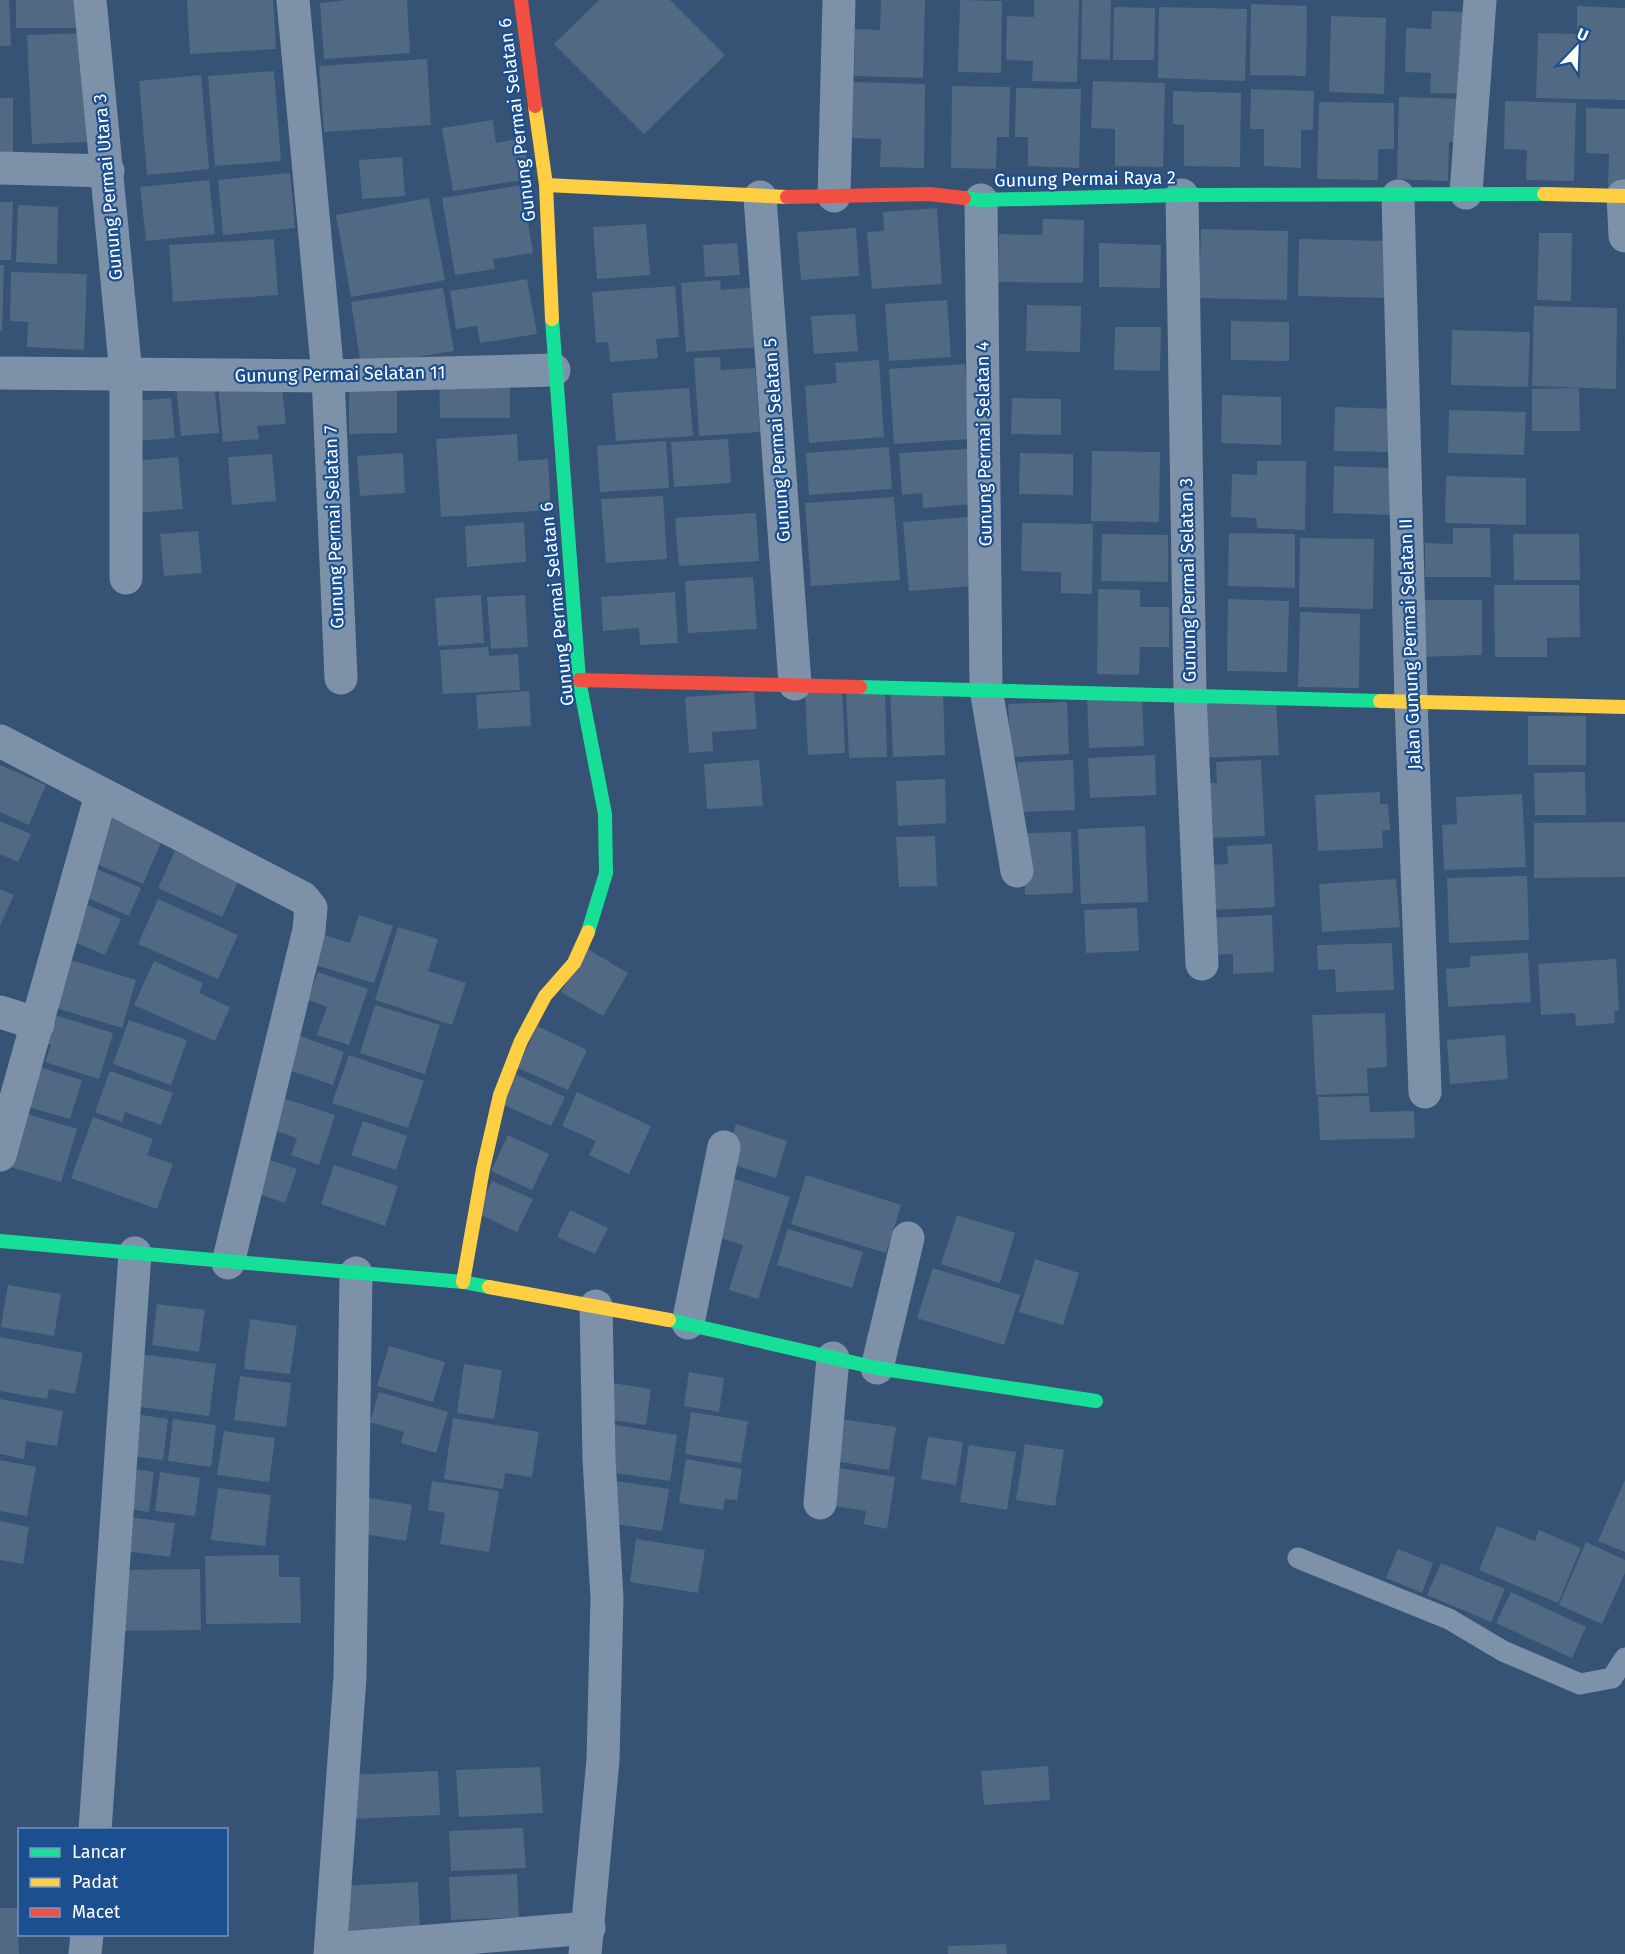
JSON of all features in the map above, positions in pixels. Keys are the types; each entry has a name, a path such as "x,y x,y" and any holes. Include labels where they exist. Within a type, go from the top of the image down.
{"street":[{"name":"Gunung Permai Utara 3","path":"90,0 126,374 126,578"},
{"name":"Gunung Permai Selatan 7","path":"292,0 328,376 341,678"},
{"name":"Gunung Permai Selatan 6","path":"464,1282 483,1169 500,1095 521,1041 545,996 574,963 593,922 606,873 605,814 579,680 554,370 546,185 521,0"},
{"path":"834,196 839,0"},
{"path":"1466,193 1480,0"},
{"path":"0,168 108,171"},
{"name":"Gunung Permai Raya 2","path":"546,185 759,197 929,194 981,200 1182,195 1398,196 1466,193 1624,196"},
{"name":"Gunung Permai Selatan 3","path":"1182,195 1190,694 1202,964"},
{"name":"Jalan Gunung Permai Selatan II","path":"1398,196 1411,701 1425,1092"},
{"path":"1624,196 1625,236"},
{"name":"Gunung Permai Selatan 5","path":"759,197 795,684"},
{"name":"Gunung Permai Selatan 4","path":"981,200 986,689 1017,871"},
{"name":"Gunung Permai Selatan 11","path":"0,373 328,376 554,370"},
{"path":"579,680 1625,707"},
{"path":"0,741 303,898 311,908 306,941 228,1263"},
{"path":"0,1155 101,795"},
{"path":"0,1012 38,1024"},
{"path":"688,1323 724,1147"},
{"path":"877,1368 908,1238"},
{"path":"0,1241 228,1263 464,1282 688,1323 877,1368 1096,1401"},
{"path":"95,1828 135,1253"},
{"path":"356,1273 350,1677 330,1952 587,1941 603,1760 607,1599 598,1458 596,1306"},
{"path":"820,1503 833,1358"},
{"path":"85,1954 87,1936"}],"lane":[{"path":"1298,1558 1449,1618 1503,1651 1580,1684 1612,1678 1625,1658"}],"building":[{"path":"0,0 9,0 11,46 0,46"},
{"path":"16,0 86,0 86,28 16,28"},
{"path":"187,0 273,0 276,49 190,54"},
{"path":"347,0 407,0 410,53 324,59 320,3"},
{"path":"599,0 670,0 725,55 644,134 554,44"},
{"path":"881,0 925,0 923,78 854,76 855,29 880,30"},
{"path":"960,0 1002,1 1001,73 958,72"},
{"path":"1034,0 1079,0 1077,82 1032,81 1033,61 1006,60 1007,16 1034,17"},
{"path":"1082,0 1111,0 1110,60 1081,59"},
{"path":"1251,4 1307,6 1306,76 1250,75"},
{"path":"1577,6 1625,8 1625,100 1536,98 1538,33 1577,34"},
{"path":"1114,7 1155,8 1154,60 1113,60"},
{"path":"1159,7 1247,9 1245,81 1158,78"},
{"path":"1432,11 1472,12 1470,94 1430,93 1431,73 1405,72 1406,28 1431,29"},
{"path":"1331,16 1386,18 1384,94 1329,92"},
{"path":"87,33 90,142 32,144 27,35"},
{"path":"427,59 431,125 324,132 319,66"},
{"path":"274,71 281,161 215,166 208,76"},
{"path":"201,75 209,169 147,175 139,81"},
{"path":"1093,81 1165,83 1163,167 1115,166 1115,129 1091,128"},
{"path":"853,82 925,84 924,168 880,167 881,139 852,138"},
{"path":"952,86 1010,87 1009,137 997,137 996,169 951,168"},
{"path":"1016,88 1081,89 1079,168 1028,166 1028,137 1015,137"},
{"path":"1251,89 1314,91 1313,130 1301,130 1301,168 1264,166 1264,129 1250,129"},
{"path":"1173,91 1241,93 1240,167 1184,166 1184,125 1173,124"},
{"path":"1399,97 1470,99 1469,142 1449,142 1448,181 1397,179"},
{"path":"0,98 13,98 13,160 0,160"},
{"path":"1505,101 1576,103 1574,181 1526,180 1527,150 1504,149"},
{"path":"1319,102 1394,103 1394,149 1378,149 1378,180 1317,179"},
{"path":"1586,108 1625,109 1625,190 1608,189 1609,154 1586,153"},
{"path":"493,120 496,143 523,138 530,179 453,191 442,128"},
{"path":"402,157 405,196 362,199 359,160"},
{"path":"290,173 295,228 223,235 218,180"},
{"path":"209,180 215,234 146,241 140,187"},
{"path":"522,185 533,253 493,259 495,269 455,275 442,198"},
{"path":"429,198 445,280 351,297 336,215"},
{"path":"0,202 13,202 11,260 0,260"},
{"path":"18,205 58,207 57,264 16,262"},
{"path":"937,208 942,284 872,289 867,232 884,231 883,212"},
{"path":"1043,219 1084,220 1083,283 998,282 999,234 1042,235"},
{"path":"646,224 650,275 597,279 593,227"},
{"path":"856,228 859,276 801,280 797,232"},
{"path":"1201,229 1288,231 1287,300 1199,298"},
{"path":"1539,233 1572,233 1571,301 1537,300"},
{"path":"274,239 278,295 173,302 169,245"},
{"path":"1299,239 1385,241 1384,298 1298,296"},
{"path":"737,243 740,275 705,277 703,245"},
{"path":"1099,243 1161,245 1160,288 1099,287"},
{"path":"0,265 4,265 2,331 0,331"},
{"path":"11,272 87,274 84,350 27,347 28,322 10,321"},
{"path":"527,279 537,334 480,343 477,326 456,329 450,291"},
{"path":"720,280 721,290 757,287 761,347 686,352 681,283"},
{"path":"675,286 679,337 656,339 658,358 610,362 608,342 596,343 592,292"},
{"path":"443,288 454,351 361,366 351,302"},
{"path":"947,300 951,357 889,361 885,304"},
{"path":"1027,305 1081,306 1080,352 1026,351"},
{"path":"1534,306 1617,308 1616,389 1532,386"},
{"path":"855,314 858,351 814,354 811,316"},
{"path":"1231,321 1289,322 1289,361 1231,360"},
{"path":"1115,327 1161,327 1160,371 1114,370"},
{"path":"1452,330 1530,332 1528,387 1451,385"},
{"path":"720,357 721,370 755,368 760,432 699,436 694,358"},
{"path":"879,360 884,437 809,443 805,386 837,383 835,363"},
{"path":"965,364 970,439 894,444 889,369"},
{"path":"510,376 510,418 440,418 439,377"},
{"path":"281,378 286,424 257,426 259,439 223,442 218,384"},
{"path":"214,382 219,433 181,436 176,385"},
{"path":"397,386 397,433 349,434 349,387"},
{"path":"689,388 693,436 616,441 612,393"},
{"path":"1579,388 1580,431 1532,431 1532,389"},
{"path":"1222,395 1281,397 1281,445 1221,443"},
{"path":"171,398 175,438 137,441 133,401"},
{"path":"1012,398 1061,399 1061,435 1011,434"},
{"path":"1335,407 1396,409 1396,452 1334,451"},
{"path":"1449,410 1526,412 1524,455 1448,453"},
{"path":"517,434 518,461 548,459 551,510 441,517 436,439"},
{"path":"728,439 731,483 674,487 671,442"},
{"path":"666,441 669,488 600,492 597,446"},
{"path":"889,447 892,489 809,495 806,453"},
{"path":"968,449 973,504 923,508 922,493 902,495 899,453"},
{"path":"1092,451 1160,452 1159,522 1091,521"},
{"path":"403,453 405,493 360,496 357,456"},
{"path":"1020,453 1073,454 1073,495 1019,494"},
{"path":"272,454 276,501 232,505 228,457"},
{"path":"178,457 183,509 138,513 133,461"},
{"path":"1257,461 1306,461 1305,530 1257,528 1256,518 1231,517 1232,474 1257,475"},
{"path":"1334,466 1394,468 1393,515 1333,513"},
{"path":"1446,476 1526,478 1526,525 1445,523"},
{"path":"663,496 667,559 606,563 601,499"},
{"path":"894,497 900,580 811,586 805,503"},
{"path":"756,513 759,561 679,566 675,518"},
{"path":"969,517 974,586 909,591 903,522"},
{"path":"524,522 526,562 467,567 465,526"},
{"path":"1022,523 1093,524 1092,594 1061,593 1061,572 1021,571"},
{"path":"1453,528 1490,528 1491,577 1425,577 1425,543 1453,544"},
{"path":"198,531 202,573 164,576 160,534"},
{"path":"1229,533 1295,534 1295,588 1228,586"},
{"path":"1102,534 1168,535 1168,582 1101,581"},
{"path":"1513,534 1579,534 1580,580 1514,580"},
{"path":"1300,538 1374,539 1373,609 1299,607"},
{"path":"753,577 757,629 688,633 685,581"},
{"path":"1494,585 1579,585 1580,637 1547,638 1547,657 1495,657"},
{"path":"1098,589 1140,590 1140,607 1169,607 1169,647 1140,647 1139,675 1097,674"},
{"path":"675,592 678,643 640,645 639,628 603,631 601,597"},
{"path":"481,595 484,643 438,646 435,598"},
{"path":"525,595 528,647 491,649 487,597"},
{"path":"1228,599 1289,601 1287,672 1227,671"},
{"path":"1419,600 1482,600 1482,655 1419,657"},
{"path":"1300,612 1360,614 1359,688 1298,687"},
{"path":"488,647 489,656 518,654 520,690 443,694 440,650"},
{"path":"842,687 845,753 808,755 805,689"},
{"path":"885,689 887,757 849,758 846,691"},
{"path":"943,689 945,755 893,757 890,691"},
{"path":"529,691 531,726 478,729 476,695"},
{"path":"754,692 757,729 712,732 713,751 689,753 685,697"},
{"path":"1142,695 1144,746 1089,748 1087,697"},
{"path":"1276,700 1279,755 1199,758 1196,703"},
{"path":"1067,702 1069,754 1011,757 1008,704"},
{"path":"1528,716 1586,716 1586,765 1528,765"},
{"path":"1155,755 1156,795 1090,798 1088,758"},
{"path":"759,760 763,806 707,809 704,764"},
{"path":"1073,760 1075,810 1019,812 1017,762"},
{"path":"1261,760 1265,836 1209,838 1206,783 1217,783 1216,762"},
{"path":"0,765 46,785 29,825 0,812"},
{"path":"1585,772 1586,815 1535,815 1534,773"},
{"path":"945,779 946,823 898,826 896,781"},
{"path":"1380,792 1380,804 1388,804 1390,830 1382,831 1383,848 1318,851 1315,795"},
{"path":"1522,794 1526,867 1444,870 1442,825 1457,824 1456,797"},
{"path":"113,814 164,836 143,884 92,862"},
{"path":"0,821 31,834 18,862 0,854"},
{"path":"1625,822 1625,877 1534,878 1534,823"},
{"path":"1145,826 1148,902 1081,904 1078,829"},
{"path":"1071,832 1073,893 1025,895 1023,833"},
{"path":"935,836 937,886 899,887 896,837"},
{"path":"1272,844 1275,907 1211,910 1208,865 1228,864 1227,846"},
{"path":"175,851 239,880 222,917 158,888"},
{"path":"88,865 141,888 129,916 76,893"},
{"path":"1527,876 1529,940 1449,943 1447,878"},
{"path":"1396,879 1400,927 1322,932 1319,884"},
{"path":"0,889 14,895 0,926"},
{"path":"158,899 238,935 218,979 138,944"},
{"path":"82,903 121,919 105,955 67,939"},
{"path":"1137,908 1139,951 1086,953 1084,910"},
{"path":"359,915 393,926 374,983 309,963 318,933 350,943"},
{"path":"1272,915 1274,972 1233,974 1233,954 1209,955 1207,918"},
{"path":"398,927 438,939 428,971 466,983 452,1025 375,1000"},
{"path":"1392,943 1394,990 1336,992 1335,969 1318,970 1317,945"},
{"path":"586,948 628,973 603,1016 561,992"},
{"path":"1528,953 1531,1002 1448,1007 1446,969 1470,967 1470,956"},
{"path":"64,958 136,980 122,1028 50,1006"},
{"path":"1616,959 1619,1011 1614,1011 1615,1023 1576,1026 1575,1013 1541,1015 1538,964"},
{"path":"154,961 203,983 199,993 230,1007 215,1041 134,1005"},
{"path":"318,972 368,989 349,1045 317,1035 327,1007 308,1000"},
{"path":"375,1005 440,1025 425,1074 360,1053"},
{"path":"48,1013 113,1033 99,1079 45,1062 51,1045 39,1041"},
{"path":"1385,1013 1387,1067 1367,1068 1368,1093 1316,1095 1312,1015"},
{"path":"129,1020 187,1040 171,1085 113,1064"},
{"path":"537,1026 587,1050 568,1090 518,1068"},
{"path":"292,1033 344,1052 333,1085 280,1067"},
{"path":"1505,1035 1508,1079 1450,1084 1447,1040"},
{"path":"349,1055 424,1081 408,1128 332,1103"},
{"path":"33,1065 82,1080 70,1119 21,1105"},
{"path":"110,1071 173,1093 161,1125 125,1112 122,1122 95,1112"},
{"path":"515,1074 565,1097 551,1126 502,1104"},
{"path":"577,1092 651,1126 629,1174 589,1155 596,1141 562,1126"},
{"path":"274,1095 335,1115 319,1165 291,1155 297,1138 264,1127"},
{"path":"1369,1096 1370,1112 1414,1111 1415,1138 1320,1140 1318,1097"},
{"path":"20,1112 77,1129 61,1182 4,1165"},
{"path":"93,1117 153,1139 147,1155 173,1164 157,1209 71,1178"},
{"path":"363,1121 407,1136 396,1170 351,1155"},
{"path":"736,1124 787,1141 776,1178 725,1162"},
{"path":"508,1135 549,1154 532,1190 491,1171"},
{"path":"258,1156 297,1169 285,1203 247,1190"},
{"path":"334,1165 398,1186 385,1226 321,1204"},
{"path":"806,1175 901,1205 886,1253 791,1224"},
{"path":"728,1177 790,1197 758,1299 729,1290 743,1245 710,1235"},
{"path":"492,1181 533,1199 517,1232 477,1213"},
{"path":"570,1210 608,1228 595,1254 557,1237"},
{"path":"957,1215 1015,1233 1000,1283 941,1264"},
{"path":"788,1229 863,1252 852,1288 777,1265"},
{"path":"1035,1259 1079,1273 1063,1325 1019,1312"},
{"path":"933,1268 1020,1295 1004,1345 917,1318"},
{"path":"8,1285 61,1294 54,1336 1,1327"},
{"path":"157,1304 205,1310 199,1352 152,1345"},
{"path":"250,1319 297,1326 290,1374 244,1369"},
{"path":"0,1337 83,1353 75,1394 49,1389 47,1399 0,1391"},
{"path":"389,1346 445,1362 433,1402 377,1386"},
{"path":"140,1354 216,1364 209,1416 133,1406"},
{"path":"464,1364 502,1370 494,1419 457,1413"},
{"path":"689,1372 724,1378 719,1412 684,1406"},
{"path":"240,1376 291,1383 286,1427 234,1420"},
{"path":"612,1383 651,1389 646,1425 606,1419"},
{"path":"379,1392 448,1412 436,1453 401,1443 404,1432 370,1422"},
{"path":"0,1399 63,1411 57,1446 26,1441 24,1459 0,1454"},
{"path":"691,1412 748,1421 741,1463 685,1454"},
{"path":"135,1414 168,1419 163,1460 130,1456"},
{"path":"453,1418 539,1432 532,1477 505,1473 503,1489 444,1479"},
{"path":"173,1419 216,1425 211,1467 168,1461"},
{"path":"841,1419 896,1427 889,1470 835,1461"},
{"path":"610,1424 677,1435 670,1481 602,1471"},
{"path":"224,1431 275,1438 269,1482 217,1475"},
{"path":"928,1437 963,1442 956,1485 921,1479"},
{"path":"1025,1444 1064,1450 1055,1506 1016,1500"},
{"path":"969,1445 1016,1452 1007,1510 960,1502"},
{"path":"686,1459 742,1469 737,1500 725,1499 723,1510 679,1503"},
{"path":"0,1460 36,1467 27,1516 0,1511"},
{"path":"833,1467 895,1477 887,1529 864,1524 866,1511 827,1505"},
{"path":"126,1468 154,1472 149,1512 121,1508"},
{"path":"160,1472 200,1478 195,1516 155,1511"},
{"path":"610,1480 669,1489 662,1531 603,1522"},
{"path":"1625,1480 1625,1552 1598,1541"},
{"path":"432,1481 499,1491 489,1552 440,1544 445,1513 428,1510"},
{"path":"218,1488 271,1495 265,1546 211,1540"},
{"path":"364,1497 412,1505 406,1541 359,1533"},
{"path":"121,1516 175,1523 170,1557 117,1550"},
{"path":"0,1521 29,1527 23,1564 0,1560"},
{"path":"1497,1526 1535,1541 1539,1530 1581,1548 1558,1603 1479,1570"},
{"path":"636,1539 705,1550 698,1593 630,1582"},
{"path":"1586,1542 1625,1560 1625,1573 1602,1624 1559,1605"},
{"path":"1398,1549 1433,1563 1422,1593 1386,1578"},
{"path":"279,1555 279,1577 300,1577 301,1623 206,1624 205,1556"},
{"path":"1441,1563 1505,1589 1491,1622 1427,1595"},
{"path":"200,1569 201,1630 118,1631 118,1570"},
{"path":"1511,1592 1586,1627 1572,1658 1496,1623"},
{"path":"1048,1766 1050,1800 984,1805 981,1771"},
{"path":"540,1767 543,1813 459,1817 456,1770"},
{"path":"438,1771 440,1815 352,1819 350,1775"},
{"path":"523,1828 526,1868 451,1871 449,1831"},
{"path":"517,1874 519,1917 451,1920 449,1877"},
{"path":"418,1882 420,1932 342,1935 339,1886"},
{"path":"0,1908 17,1908 19,1954 0,1954"},
{"path":"1006,1944 1007,1954 948,1954 948,1946"}],"traffic: fast":[{"path":"964,198 981,200 1182,195 1544,194"},
{"path":"552,319 579,680 605,814 606,873 588,932"},
{"path":"860,687 1380,701"},
{"path":"0,1241 463,1282 489,1287"},
{"path":"669,1320 877,1368 1096,1401"}],"traffic: slow":[{"path":"535,106 546,185 552,319"},
{"path":"546,185 787,197"},
{"path":"1544,194 1625,196"},
{"path":"1380,701 1625,707"},
{"path":"463,1282 483,1169 500,1095 521,1041 545,996 574,963 588,932"},
{"path":"489,1287 669,1320"}],"traffic: jam":[{"path":"521,0 535,106"},
{"path":"787,197 929,194 964,198"},
{"path":"579,680 860,687"}]}
